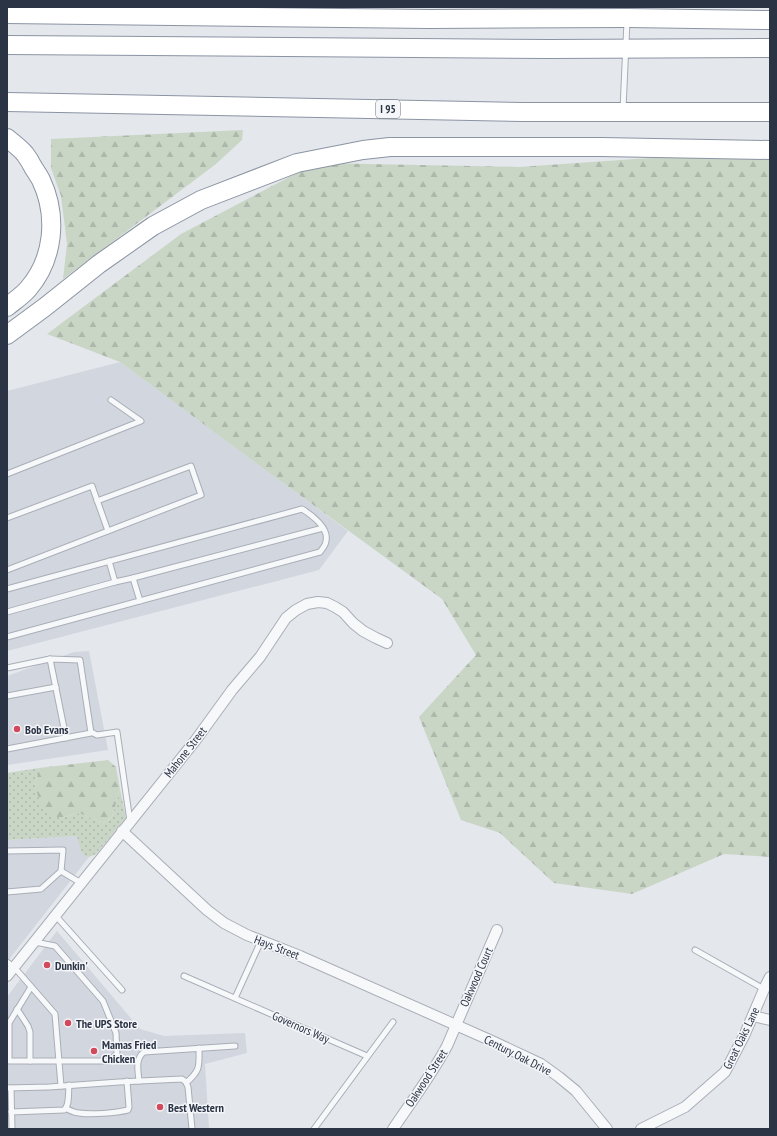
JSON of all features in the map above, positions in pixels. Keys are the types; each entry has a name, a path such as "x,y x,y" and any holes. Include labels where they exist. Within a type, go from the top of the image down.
{"highway":[{"path":"392,7 430,19"},
{"path":"7,14 430,19 627,18 770,20"},
{"path":"7,45 549,50 770,48"},
{"name":"I 95","path":"7,102 515,111 770,112"},
{"path":"7,138 25,154 41,180 48,198 51,213 50,242 40,273 27,290 7,307"},
{"path":"7,335 99,264 153,226 201,200 297,163 363,150 390,148 601,147 770,150"}],"street":[{"name":"Mahone Street","path":"7,976 10,964 34,942 82,884 122,831 195,741 232,690 260,657 286,618 307,604 318,602 327,603 343,612 363,631 388,643"},
{"name":"Hays Street","path":"122,831 207,910 224,923 247,935 300,956 455,1025"},
{"name":"Oakwood Court","path":"455,1025 497,930"},
{"name":"Great Oaks Lane","path":"641,1129 685,1107 725,1072 744,1036 770,977"},
{"path":"753,1016 770,1020"},
{"name":"Oakwood Street","path":"393,1129 440,1060 455,1025"},
{"name":"Century Oak Drive","path":"455,1025 541,1064 559,1076 576,1091 607,1129"}],"lane":[{"path":"622,112 627,18"},
{"path":"7,474 141,421 111,400"},
{"path":"7,570 201,495 191,466 97,501"},
{"path":"7,518 92,486 108,531"},
{"path":"7,589 302,509 311,515 326,532 326,543 320,552 7,637"},
{"path":"7,612 115,582 323,528"},
{"path":"109,561 115,582"},
{"path":"133,578 140,601"},
{"path":"7,668 50,659 80,660 91,732"},
{"path":"50,659 66,738"},
{"path":"7,696 56,687"},
{"path":"7,750 91,732 97,735 117,732 130,821"},
{"path":"7,851 63,850 61,871 41,889 7,892"},
{"path":"61,871 82,884"},
{"path":"55,915 122,990"},
{"path":"235,998 261,941"},
{"path":"31,987 8,1023 8,1061 109,1061 117,1054 116,1033 103,1001 56,946 34,942"},
{"path":"695,950 764,988"},
{"path":"10,964 55,1014 61,1086"},
{"name":"Governors Way","path":"184,976 367,1056"},
{"path":"17,1009 28,1026 30,1032 30,1061"},
{"path":"314,1129 392,1022"},
{"path":"139,1081 137,1066 138,1059 144,1052 235,1046"},
{"path":"186,1083 198,1070 199,1048"},
{"path":"12,1129 9,1088 182,1079 188,1087 192,1129"},
{"path":"11,1112 59,1111 67,1109 83,1114 128,1110 127,1081"},
{"path":"67,1109 69,1085"}],"shaded area":[{"path":"120,362 348,531 319,570 7,651 7,391"},
{"path":"89,651 108,750 7,765 7,676 74,652"},
{"path":"78,836 81,851 84,856 89,857 7,962 7,840"},
{"path":"57,931 140,1029 164,1036 245,1033 247,1053 205,1064 209,1129 7,1129 7,997"}],"green space":[{"path":"243,130 242,140 216,164 63,279 67,244 61,196 51,168 51,139"},
{"path":"737,152 770,152 770,857 724,854 632,894 554,883 500,833 461,820 419,717 476,655 442,599 120,362 47,334 181,234 316,163 519,167"},
{"path":"108,760 116,767 120,789 112,817 103,823 79,813 61,818 49,814 41,804 35,787 39,768"},
{"path":"39,768 35,787 61,818 79,813 103,823 112,817 120,789 126,818 96,854 89,857 84,856 77,836 7,840 7,773"}],"place":[{"name":"Bob Evans","path":"17,729"},
{"name":"Dunkin'","path":"47,965"},
{"name":"The UPS Store","path":"68,1023"},
{"name":"Mamas Fried Chicken","path":"94,1051"},
{"name":"Best Western","path":"160,1107"}]}
